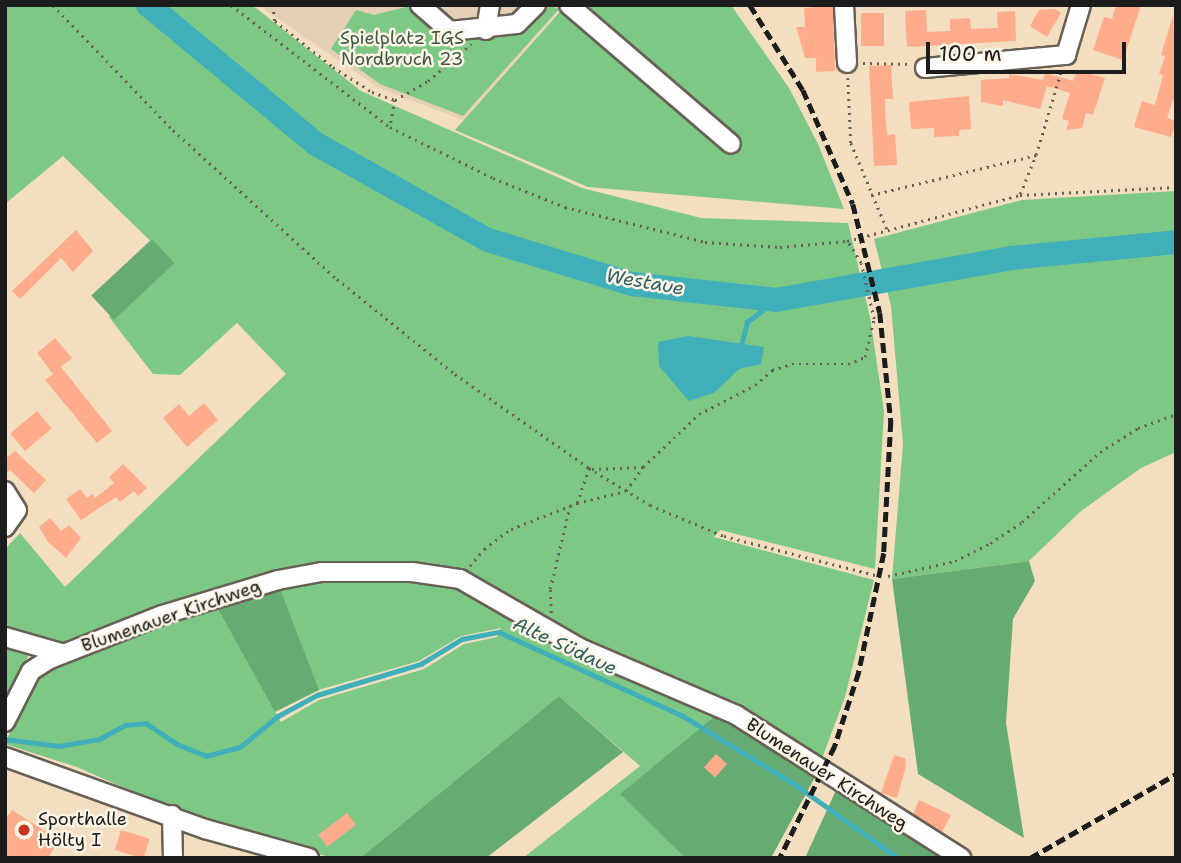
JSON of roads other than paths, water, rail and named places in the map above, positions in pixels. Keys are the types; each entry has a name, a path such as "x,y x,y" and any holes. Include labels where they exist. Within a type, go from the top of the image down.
{"street":[{"path":"420,5 450,30 486,30 517,24 536,5"},
{"path":"486,30 490,5"},
{"path":"569,5 731,144"},
{"path":"844,5 847,63"},
{"path":"925,68 1066,55 1081,5"},
{"path":"5,491 17,510 6,526"},
{"name":"Blumenauer Kirchweg","path":"31,671 61,653 162,615 310,574 349,569 460,579 559,636 736,715 961,858"},
{"path":"5,637 61,653"},
{"path":"5,722 31,671 31,645"},
{"path":"5,757 205,829 309,858"},
{"path":"172,815 173,858"}],"water":[{"path":"688,336 764,347 761,364 739,369 714,393 689,401 659,366 658,342"}],"waterway":[{"name":"Westaue","path":"148,5 316,144 488,240 632,284 776,300 1011,258 1176,242"},
{"path":"741,345 747,322 776,300"},
{"name":"Alte Südaue","path":"5,739 59,746 99,739 125,725 146,723 177,744 206,756 240,747 278,716 317,695 421,664 462,639 499,632 683,716 796,785 898,858"}],"railway":[{"path":"750,5 803,90 853,204 880,313 891,422 884,553 859,672 835,746 780,858"},
{"path":"1030,858 1176,774"}],"place":[{"name":"Sporthalle Hölty I","path":"24,830"}],"park label":[{"name":"Spielplatz IGS Nordbruch 23","path":"402,49"}]}
